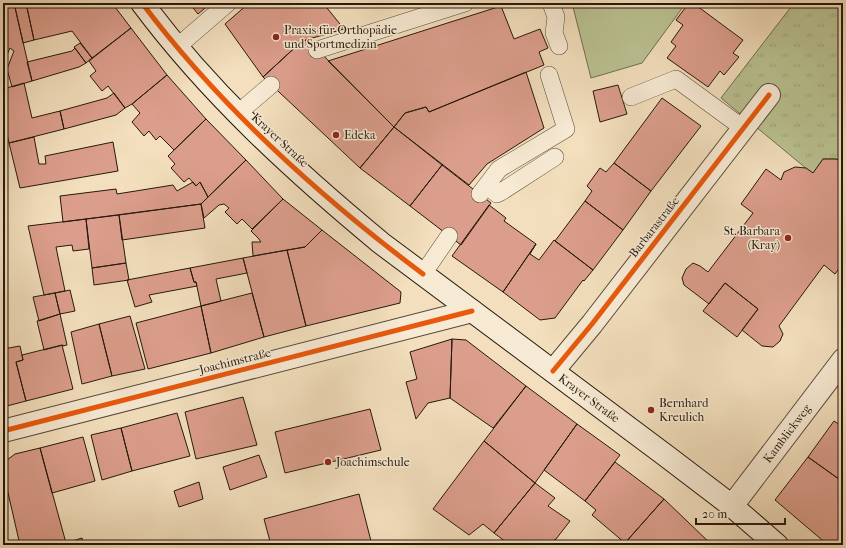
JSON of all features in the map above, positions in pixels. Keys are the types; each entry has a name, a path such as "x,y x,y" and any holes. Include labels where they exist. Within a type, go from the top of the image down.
{"street":[{"name":"Krayer Straße","path":"142,3 177,47 237,114 337,206 381,243 732,506 778,545"},
{"name":"Barbarastraße","path":"553,371 592,324 769,95"},
{"name":"Joachimstraße","path":"3,432 472,311"},
{"name":"Kamblickweg","path":"732,506 843,360"}],"lane":[{"path":"177,47 228,3"},
{"path":"318,50 465,3"},
{"path":"551,3 556,17 554,33 559,46"},
{"path":"549,75 566,129 500,169 484,190 497,194 555,157"},
{"path":"631,97 676,79 743,128"},
{"path":"237,114 271,85"},
{"path":"423,274 449,236"}],"green space":[{"path":"572,3 686,3 642,63 591,78"},
{"path":"794,3 843,3 843,161 836,159 823,159 813,174 721,98"}],"building":[{"path":"3,3 14,3 32,81 12,87 7,69 14,51 10,48 7,55 3,55"},
{"path":"14,3 26,3 34,40 23,43"},
{"path":"26,3 112,3 131,28 92,58 72,31 34,40"},
{"path":"189,3 211,3 198,14"},
{"name":"Praxis für Orthopädie und Sportmedizin","path":"249,3 323,3 344,29 302,41 263,77 225,24"},
{"path":"689,3 693,3 743,40 733,53 739,57 724,75 720,71 708,87 667,58 676,46 671,42 683,25 676,20"},
{"path":"501,6 514,39 540,29 548,48 539,52 544,65 429,112 426,107 405,113 394,127 328,61"},
{"path":"131,28 167,75 125,108 108,86 102,91 90,76 96,71 89,61"},
{"path":"308,40 394,127 360,168 263,77 302,41"},
{"path":"80,43 92,58 86,63 74,47"},
{"path":"75,48 86,63 79,67 32,81 27,62 72,51"},
{"path":"526,72 544,128 487,164 469,185 394,127 405,113 426,107 429,112"},
{"path":"167,75 206,119 174,150 160,136 156,140 149,131 144,136 132,122 140,113 132,104"},
{"path":"24,83 32,118 60,111 64,129 9,143 3,116 3,89"},
{"path":"618,85 627,114 600,122 593,91"},
{"path":"114,93 125,108 116,115 64,129 60,111 107,98"},
{"path":"662,98 701,126 651,191 614,163"},
{"path":"206,119 246,160 208,197 200,182 196,186 189,178 184,182 171,168 175,164 168,156"},
{"path":"394,127 442,165 410,206 360,168"},
{"path":"34,137 39,164 46,164 45,156 113,142 118,171 20,188 9,143"},
{"name":"St. Barbara (Kray)","path":"823,159 836,159 843,161 843,263 835,274 824,265 779,326 783,334 780,341 773,347 762,346 742,330 758,309 725,283 709,304 684,285 682,278 686,269 693,263 708,272 753,213 741,204 766,169 781,180 784,172 795,167 806,168 813,173"},
{"path":"246,160 283,199 252,229 242,219 237,224 225,212 229,208 224,204 219,205 204,218 201,204"},
{"path":"614,163 651,191 623,230 585,201 592,191 587,186 600,168 606,172"},
{"path":"442,165 491,203 461,245 410,206"},
{"path":"193,182 196,186 200,182 208,197 201,204 63,222 60,196 116,189 117,194 173,185 177,191"},
{"path":"283,199 322,230 305,247 253,256 252,242 261,242 251,231"},
{"path":"585,201 623,230 593,270 555,241"},
{"path":"201,204 205,228 122,240 119,215"},
{"path":"489,205 506,218 504,221 536,244 503,292 452,256"},
{"path":"119,215 126,263 92,268 86,219"},
{"path":"86,219 89,249 73,251 72,245 56,247 65,291 44,295 28,226"},
{"path":"322,230 401,292 400,303 306,326 287,250 305,247"},
{"path":"554,240 593,270 584,281 583,280 555,318 540,320 503,292 536,244 530,254 539,260"},
{"path":"287,250 306,326 264,337 243,258"},
{"path":"243,258 247,273 216,279 221,301 201,306 196,282 194,282 190,268"},
{"path":"126,263 129,280 94,285 92,268"},
{"path":"190,268 194,282 196,282 197,286 149,295 152,302 135,307 127,280"},
{"path":"725,283 758,309 737,337 703,311"},
{"path":"70,290 75,311 60,314 55,293"},
{"path":"55,293 60,314 39,321 33,297"},
{"path":"252,293 264,337 211,353 201,306"},
{"path":"201,306 211,353 148,369 136,323"},
{"path":"60,314 67,345 44,350 37,321"},
{"path":"130,316 145,369 112,376 99,324"},
{"path":"99,324 112,376 82,384 71,332"},
{"path":"452,339 466,340 526,386 493,428 450,398"},
{"path":"452,339 450,398 428,403 416,419 406,382 417,379 410,352"},
{"path":"62,345 73,389 26,401 16,362 23,360 22,355"},
{"path":"20,346 23,360 16,362 26,401 3,407 3,349"},
{"path":"526,386 577,424 535,483 484,441"},
{"path":"243,397 257,445 196,459 185,412"},
{"path":"370,409 381,450 285,473 275,432"},
{"path":"177,413 190,456 132,471 121,428"},
{"path":"834,421 843,427 843,482 808,457"},
{"path":"577,424 620,455 585,501 544,470"},
{"path":"121,428 132,471 102,480 91,435"},
{"path":"83,437 95,481 52,493 40,448"},
{"path":"484,441 535,483 494,533 483,524 469,535 433,509"},
{"path":"40,448 66,543 62,545 20,545 3,471 7,460 15,454"},
{"path":"259,455 267,477 230,490 223,467"},
{"path":"808,457 843,482 838,491 843,495 843,545 828,545 775,500"},
{"path":"615,462 664,499 625,543 592,515 596,510 585,501"},
{"path":"199,482 203,499 179,507 174,491"},
{"path":"535,483 555,498 548,506 570,521 556,539 546,545 510,545 494,533"},
{"path":"359,494 372,545 271,545 264,519"},
{"path":"664,499 712,545 624,544"},
{"path":"82,538 84,545 62,545 66,543"}],"cycle path":[{"path":"142,3 204,78 273,148 346,213 423,274"},
{"path":"553,371 592,324 769,95"},
{"path":"3,431 472,311"}],"place":[{"name":"Praxis für Orthopädie und Sportmedizin","path":"276,37"},
{"name":"Edeka","path":"336,135"},
{"name":"St. Barbara (Kray)","path":"788,238"},
{"name":"Bernhard Kreulich","path":"651,410"},
{"name":"Joachimschule","path":"328,462"}]}
